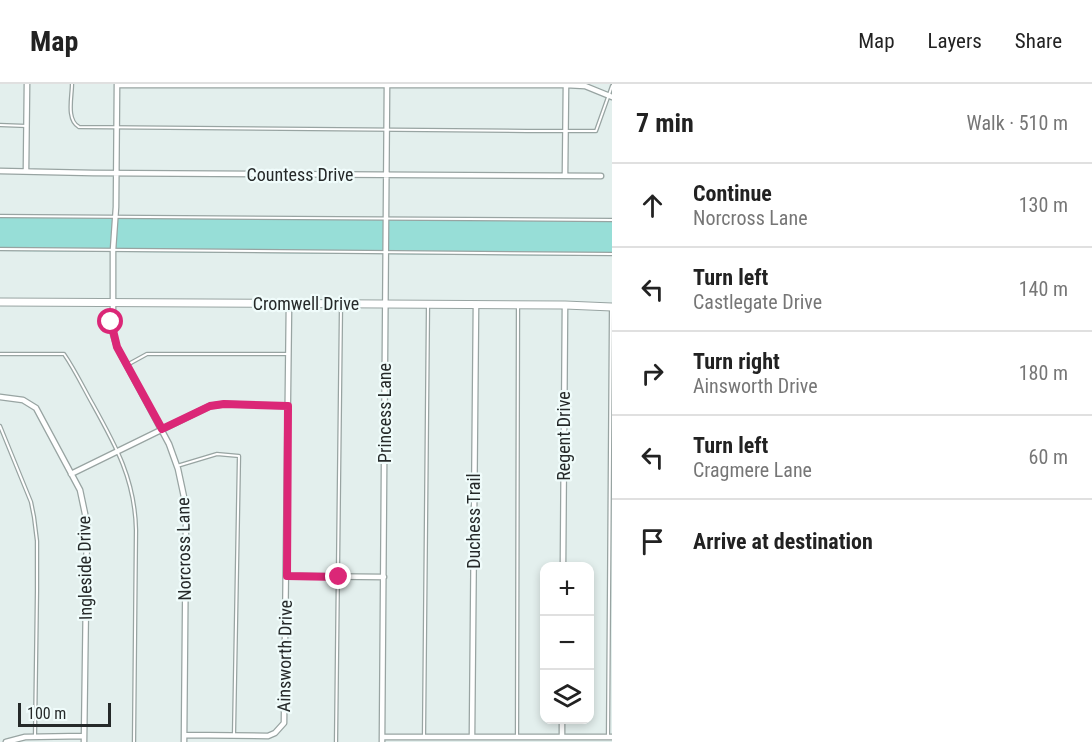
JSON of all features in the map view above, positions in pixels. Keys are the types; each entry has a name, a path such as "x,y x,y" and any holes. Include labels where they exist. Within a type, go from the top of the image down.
{"street":[{"path":"26,170 27,84"},
{"path":"117,84 566,85 585,86 610,96"},
{"name":"Norcross Lane","path":"117,84 112,334 162,429 177,466 184,497 186,520 184,742"},
{"name":"Princess Lane","path":"382,740 387,84"},
{"path":"565,176 566,85"},
{"name":"Countess Drive","path":"0,171 601,176"},
{"name":"Cromwell Drive","path":"0,302 476,304 611,307"},
{"name":"Ainsworth Drive","path":"184,735 268,736 275,733 284,723 289,304"},
{"name":"Duchess Trail","path":"472,737 476,304"},
{"name":"Regent Drive","path":"563,562 565,305"},
{"name":"Ingleside Drive","path":"0,398 23,400 36,408 80,490 87,523 84,739"},
{"path":"71,474 210,406 224,404 288,406"},
{"path":"287,576 384,577"},
{"path":"562,724 562,737"},
{"path":"6,742 25,736 84,739"},
{"path":"382,740 424,737 610,737"}],"lane":[{"path":"72,84 71,119 79,127 596,131 612,86"},
{"path":"0,125 27,126"},
{"path":"0,216 612,220"},
{"path":"0,249 612,254"},
{"path":"336,742 341,304"},
{"path":"424,737 428,304"},
{"path":"517,737 518,305"},
{"path":"610,737 611,307"},
{"path":"0,354 64,354 118,451 129,478 136,518 134,742"},
{"path":"127,366 147,354 288,354"},
{"path":"0,426 31,502 34,517 37,581 34,736"},
{"path":"177,466 217,454 239,456 234,736"}],"shaded area":[{"path":"0,216 612,221 612,256 0,251"}],"route":[{"path":"111,322 112,334 117,347 162,429 210,406 224,404 288,406 287,576 339,577"}]}
